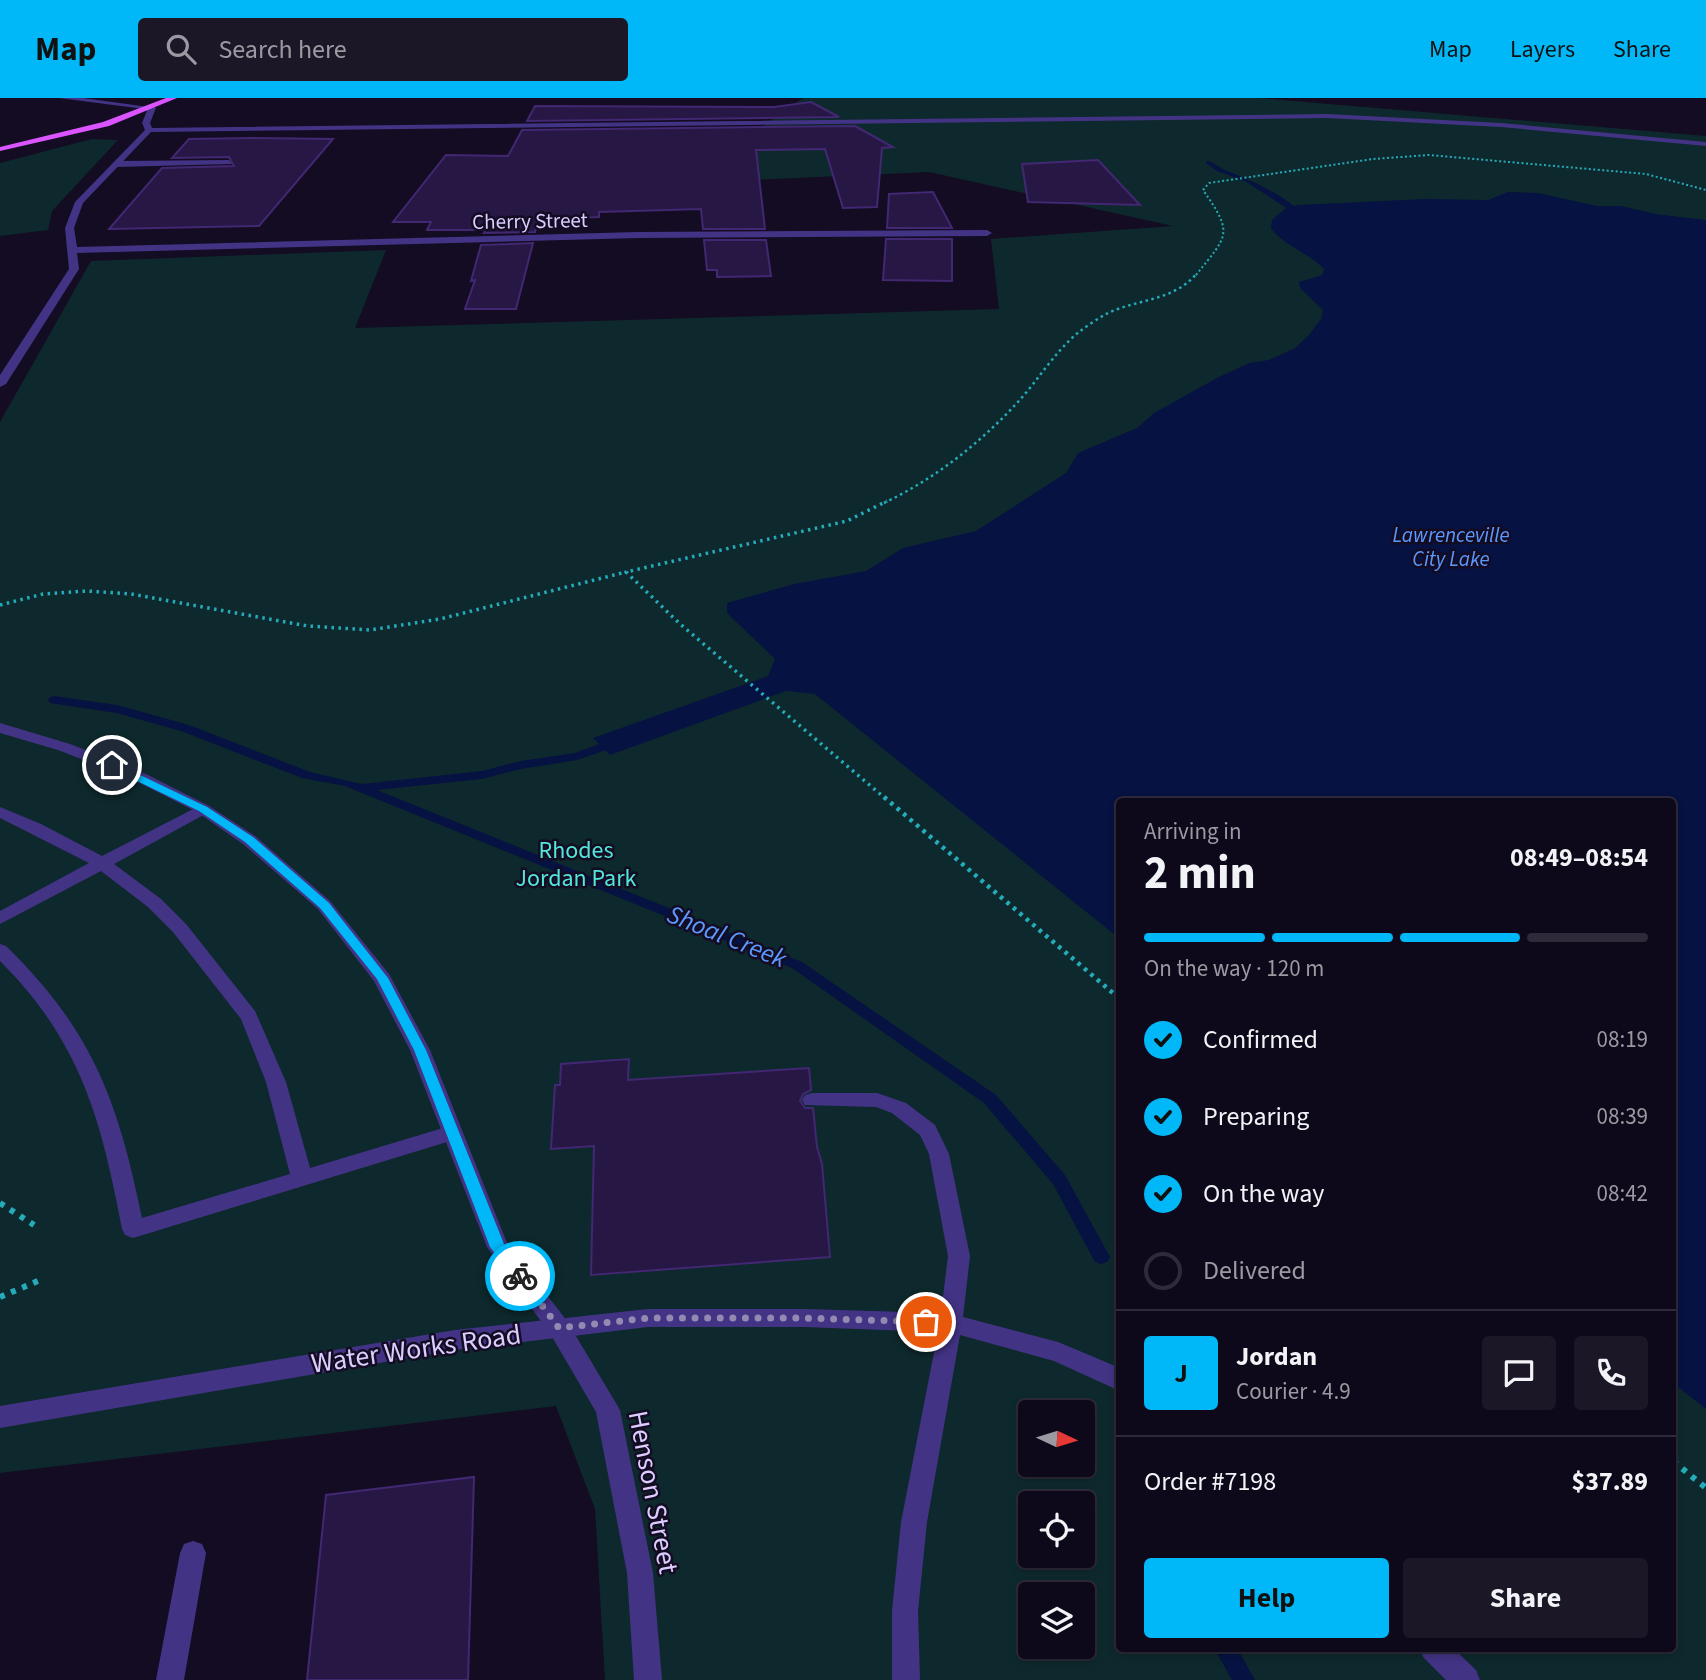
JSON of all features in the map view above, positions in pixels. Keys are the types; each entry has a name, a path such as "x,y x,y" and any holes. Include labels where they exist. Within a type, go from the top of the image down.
{"main road":[{"path":"0,149 106,124 173,98"}],"street":[{"path":"63,98 152,108 146,123 149,130"},
{"path":"104,102 113,98"},
{"path":"0,384 6,363 74,270 74,250 67,229 71,215 79,202 149,130 1326,116 1488,124 1706,144"},
{"path":"116,164 229,162"},
{"name":"Cherry Street","path":"74,250 638,235 987,233"},
{"path":"0,728 64,747 135,775 203,809 249,840 324,905 382,978 420,1050 498,1247 559,1328"},
{"path":"0,918 203,809"},
{"path":"0,812 103,862 138,888 175,922 209,960 253,1024 280,1095 302,1178"},
{"path":"0,950 45,998 81,1047 100,1093 117,1153 132,1229 453,1133"},
{"path":"812,1100 877,1100 899,1108 928,1130 939,1154 959,1256 951,1323 914,1522 905,1611 906,1680"},
{"name":"Water Works Road","path":"0,1417 365,1354 648,1318 804,1318 951,1323 1058,1352 1105,1371 1116,1378"},
{"name":"Henson Street","path":"559,1328 608,1409 640,1573 648,1680"},
{"path":"170,1680 193,1553"},
{"path":"1437,1652 1466,1680"}],"path":[{"path":"0,605 43,594 96,592 219,607 324,628 375,630 429,621 626,572 847,522 937,474 979,440 1015,405 1077,334 1106,314 1170,293 1189,283 1224,238 1223,219 1203,190 1209,183 1373,159 1442,155 1658,176 1706,190"},
{"path":"626,572 679,623 1116,996"},
{"path":"0,1203 34,1225"},
{"path":"0,1297 38,1281"},
{"path":"1676,1463 1706,1488"}],"green space":[{"name":"Rhodes Jordan Park","path":"803,98 1259,98 1706,136 1706,1680 605,1680 595,1509 556,1406 0,1473 0,422 91,261 386,250 355,328 999,309 991,239 1173,226 929,172 682,183"},
{"path":"92,139 118,140 52,211 48,230 0,236 0,163"}],"water":[{"name":"Lawrenceville City Lake","path":"1508,192 1538,193 1597,206 1622,206 1655,214 1706,220 1706,1409 1676,1385 1676,798 1116,798 1116,936 815,694 786,691 610,755 593,738 768,676 775,659 727,613 727,603 794,584 866,571 903,548 976,531 1066,473 1078,453 1137,428 1154,413 1217,378 1249,363 1269,360 1295,348 1321,319 1323,310 1300,288 1299,282 1322,275 1324,269 1283,240 1271,228 1272,220 1286,208 1298,205 1424,199 1488,200"}],"building":[{"path":"811,102 839,117 527,121 535,106 774,107"},
{"path":"855,126 893,147 882,148 877,207 843,208 825,149 756,150 765,229 703,229 701,209 599,212 599,217 538,219 535,232 427,230 431,222 393,222 446,155 508,156 522,130"},
{"path":"189,139 333,139 259,226 109,229 162,168 234,166 229,157 172,158"},
{"path":"1098,160 1140,205 1028,202 1022,164"},
{"path":"933,192 952,228 887,228 889,194"},
{"path":"886,239 952,239 952,281 883,280"},
{"path":"704,240 766,240 771,276 717,277 717,270 707,270"},
{"path":"533,243 516,309 465,309 475,280 471,281 481,245"},
{"path":"629,1059 628,1080 809,1068 811,1090 803,1094 800,1101 805,1108 813,1108 817,1147 822,1164 830,1257 591,1275 594,1146 551,1149 555,1085 560,1085 561,1064"},
{"path":"474,1477 468,1680 307,1680 326,1495"}],"waterway":[{"path":"1208,162 1219,170 1247,180 1291,207"},
{"name":"Shoal Creek","path":"54,700 117,709 185,728 307,775 348,783 797,965 990,1099 1059,1180 1101,1257"},
{"path":"363,788 482,775 521,765 577,756 602,747"},
{"name":"Shoal Creek","path":"1227,1652 1244,1680"}],"way so far":[{"path":"520,1276 559,1328 648,1318 804,1318 926,1322"}],"route":[{"path":"112,765 203,809 249,840 324,905 382,978 420,1050 498,1247 520,1276"}]}
